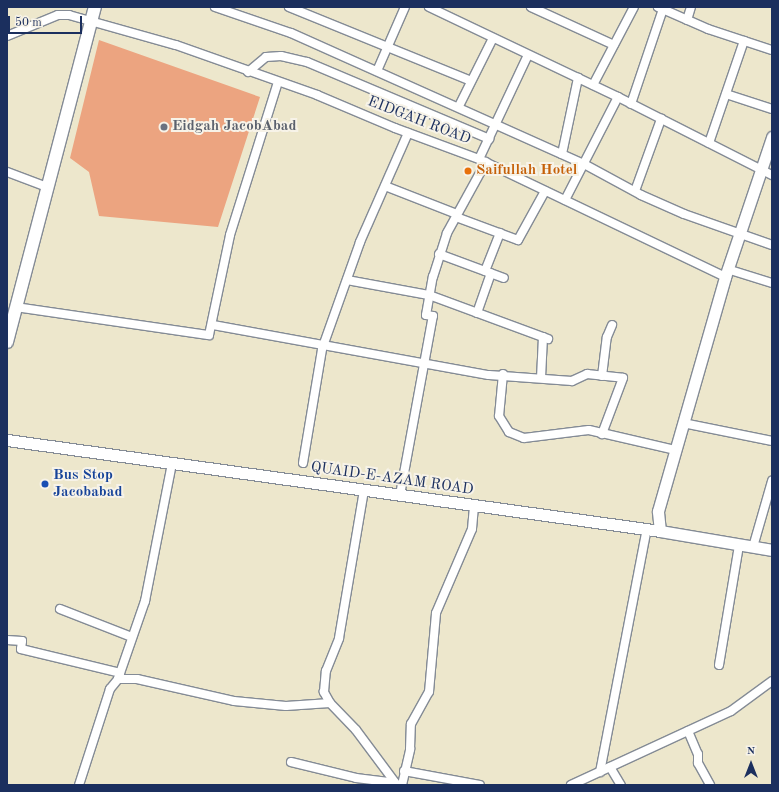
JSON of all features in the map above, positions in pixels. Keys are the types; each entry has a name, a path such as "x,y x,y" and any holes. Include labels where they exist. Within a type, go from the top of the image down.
{"main road":[{"path":"7,342 95,7"}],"street":[{"path":"215,7 291,33 459,106 584,164 635,192 684,214 772,245"},
{"path":"289,7 471,81"},
{"path":"377,70 405,7"},
{"path":"429,7 618,97 772,175"},
{"path":"531,7 614,45"},
{"path":"593,85 634,7"},
{"path":"688,20 691,7"},
{"path":"631,104 660,8 688,20 772,50"},
{"name":"EIDGAH ROAD","path":"7,36 58,15 69,15 176,45 248,72 317,95 408,133 482,160 546,191 726,273 772,283"},
{"path":"459,106 493,38"},
{"path":"708,143 744,41"},
{"path":"400,495 433,316 426,315 429,295 439,254 482,160 489,139 528,55"},
{"path":"248,72 266,57 280,56 306,62 489,139"},
{"path":"562,154 578,78"},
{"path":"16,307 209,335 213,325 230,234 278,82"},
{"path":"726,94 772,109"},
{"path":"566,200 618,97"},
{"path":"635,192 661,119"},
{"path":"303,463 323,345 346,280 408,133"},
{"path":"660,531 658,511 675,450 726,273 740,234 759,169 772,137"},
{"path":"7,172 47,186"},
{"path":"385,186 518,240 546,191"},
{"path":"477,313 500,233"},
{"path":"439,254 504,278"},
{"path":"346,280 429,295 546,338 541,378"},
{"path":"213,325 489,376 503,374 572,381 587,374 623,378 602,434"},
{"path":"602,376 607,337 612,325"},
{"path":"503,374 499,416 509,432 524,438 589,430 675,450"},
{"path":"683,423 772,441"},
{"name":"QUAID-E-AZAM ROAD","path":"7,440 647,529 772,550"},
{"path":"79,785 110,689 119,676 144,601 157,529 172,464"},
{"path":"753,547 772,481"},
{"path":"364,490 339,638 326,671 324,692 330,702 356,730 398,784"},
{"path":"398,784 404,771 410,749 411,724 429,692 436,613 472,529 474,506"},
{"path":"600,772 647,529"},
{"path":"719,665 739,545"},
{"path":"60,609 132,637"},
{"path":"7,640 22,641 21,649 119,676 234,701 286,706 330,702"},
{"path":"571,785 731,711 772,681"},
{"path":"688,731 698,754 698,763 710,785"},
{"path":"291,762 356,778 398,784"},
{"path":"610,767 621,785"},
{"path":"404,771 474,785"}],"building":[{"name":"Eidgah JacobAbad","path":"99,40 260,97 218,227 99,216 89,172 70,158"}],"place":[{"name":"Eidgah JacobAbad","path":"164,127"},
{"name":"Saifullah Hotel","path":"468,171"},
{"name":"Bus Stop Jacobabad","path":"45,484"}]}
